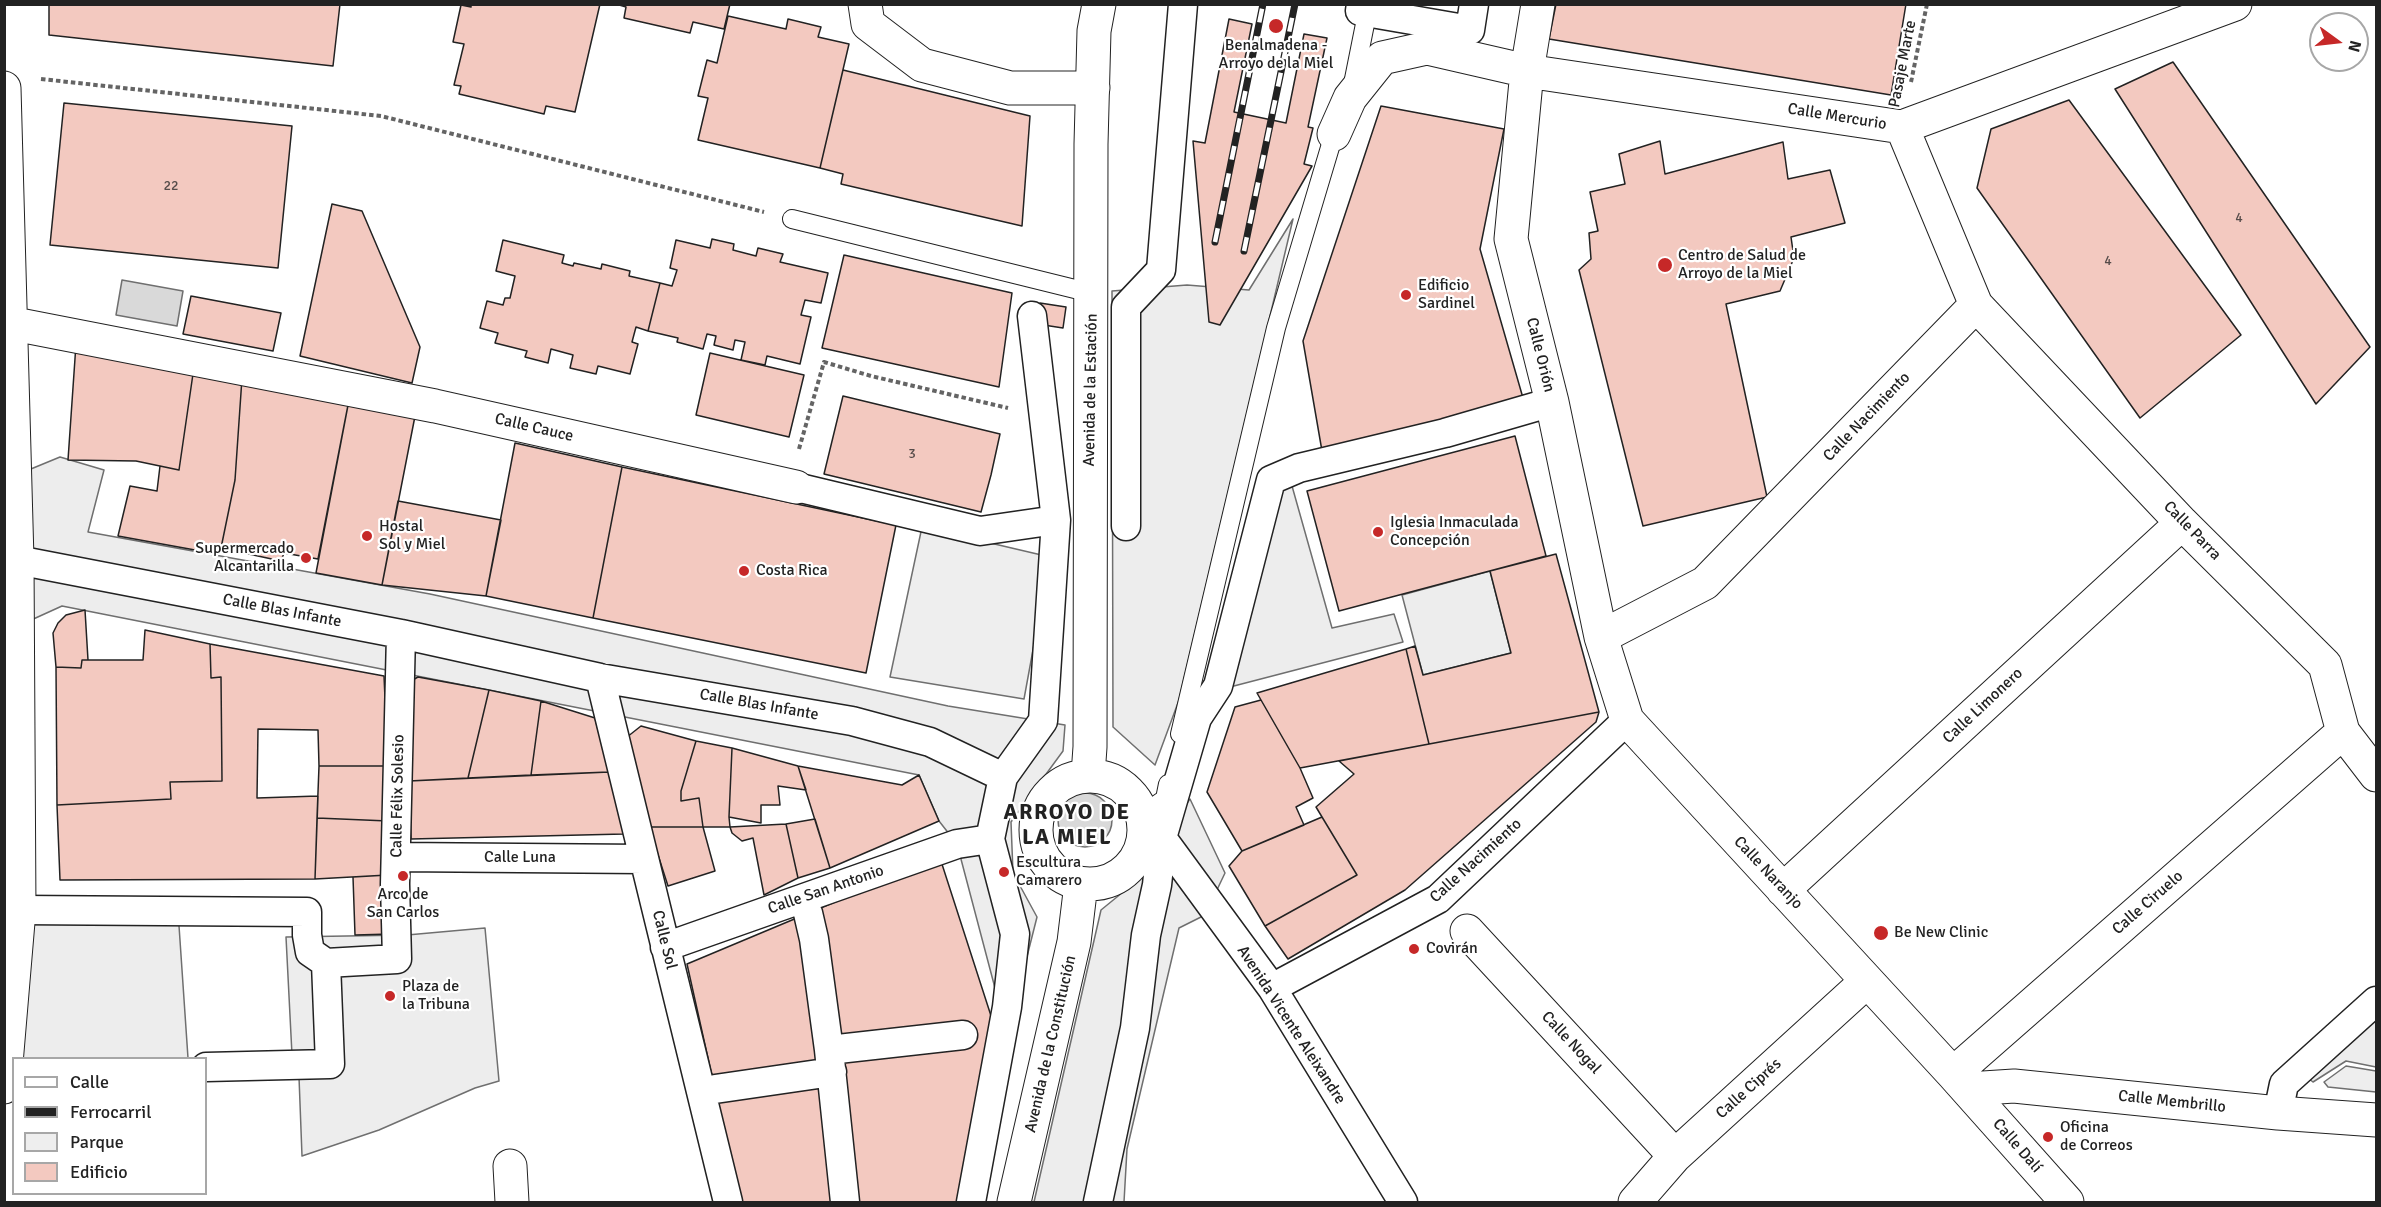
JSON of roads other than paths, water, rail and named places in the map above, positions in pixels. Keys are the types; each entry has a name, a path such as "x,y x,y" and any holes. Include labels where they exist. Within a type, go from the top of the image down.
{"street":[{"path":"865,4 868,24 922,65 1010,88 1093,88"},
{"name":"Avenida de la Estación","path":"1088,776 1093,88 1094,31 1099,4"},
{"path":"1126,526 1126,307 1161,270 1182,4"},
{"path":"1361,4 1360,11 1470,30 1474,4"},
{"name":"Calle Orión","path":"1538,4 1527,71 1511,239 1552,402 1601,638"},
{"name":"Calle Mercurio","path":"1334,134 1350,98 1382,58 1427,48 1527,71 1902,127 2235,4"},
{"path":"4,88 19,910 6,1051 5,1087"},
{"path":"1902,127 1976,304"},
{"name":"Calle Parra","path":"1976,304 2182,523 2325,665 2343,732 2376,775"},
{"name":"Calle Nacimiento","path":"1601,638 1705,583 1976,304"},
{"path":"971,1203 1007,1007 1015,934 990,839 1003,777 1043,721 1056,520 1032,316"},
{"name":"Calle Cauce","path":"8,334 435,406 793,486 980,531 1056,520"},
{"path":"1098,1203 1135,1028 1146,935 1157,885 1149,830 1134,798 1122,786 1105,778 1088,776 1071,779 1055,788 1043,801 1037,818 1035,836 1040,854 1050,868 1065,879 1081,884 1099,884 1115,879 1129,868 1139,854 1149,830 1197,718 1218,686 1271,480 1299,468 1445,433 1552,402"},
{"name":"Calle Limonero","path":"1783,890 2182,523"},
{"name":"Calle Blas Infante","path":"11,561 401,634 600,678 852,721 930,742 1003,777"},
{"name":"Calle Félix Solesio","path":"326,963 397,959 395,884 401,634"},
{"name":"Calle Naranjo","path":"1601,638 1627,720 1960,1082"},
{"name":"Calle Sol","path":"600,678 643,859 703,1092 728,1203"},
{"name":"Calle Nacimiento","path":"1272,988 1438,899 1627,720"},
{"name":"Calle Ciruelo","path":"1960,1082 2343,732"},
{"name":"Avenida Vicente Aleixandre","path":"1149,830 1272,988 1403,1203"},
{"name":"Calle San Antonio","path":"665,947 957,844 990,839"},
{"name":"Calle Luna","path":"397,857 643,859"},
{"name":"Avenida de la Constitución","path":"1014,1203 1074,942 1081,884"},
{"path":"19,910 307,912 310,952 326,963 330,1064 207,1067"},
{"path":"808,913 814,939 831,1061 845,1203"},
{"name":"Calle Nogal","path":"1467,931 1675,1156"},
{"name":"Calle Ciprés","path":"1635,1203 1675,1156 1867,981"},
{"path":"2278,1113 2284,1084 2376,1000"},
{"path":"715,1089 831,1061 963,1035"},
{"name":"Calle Membrillo","path":"1960,1082 2278,1113 2376,1120"},
{"name":"Calle Dalí","path":"1960,1082 2067,1203"},
{"path":"510,1166 512,1203"}],"lane":[{"path":"1350,98 1369,4"},
{"path":"1149,830 1165,799 1276,328 1334,134"},
{"path":"792,219 1091,293"}],"railway":[{"path":"1215,242 1263,4"},
{"path":"1244,251 1295,4"}],"place":[{"name":"Benalmadena - Arroyo de la Miel","path":"1276,26"},
{"name":"Centro de Salud de Arroyo de la Miel","path":"1665,265"},
{"name":"Edificio Sardinel","path":"1406,295"},
{"name":"Iglesia Inmaculada Concepción","path":"1378,532"},
{"name":"Hostal Sol y Miel","path":"367,536"},
{"name":"Supermercado Alcantarilla","path":"306,558"},
{"name":"Costa Rica","path":"744,571"},
{"name":"Escultura Camarero","path":"1004,872"},
{"name":"Arco de San Carlos","path":"403,876"},
{"name":"Be New Clinic","path":"1881,933"},
{"name":"Covirán","path":"1414,949"},
{"name":"Plaza de la Tribuna","path":"390,996"},
{"name":"Oficina de Correos","path":"2048,1137"}],"district":[{"name":"ARROYO DE LA MIEL","path":"1067,826"}]}
